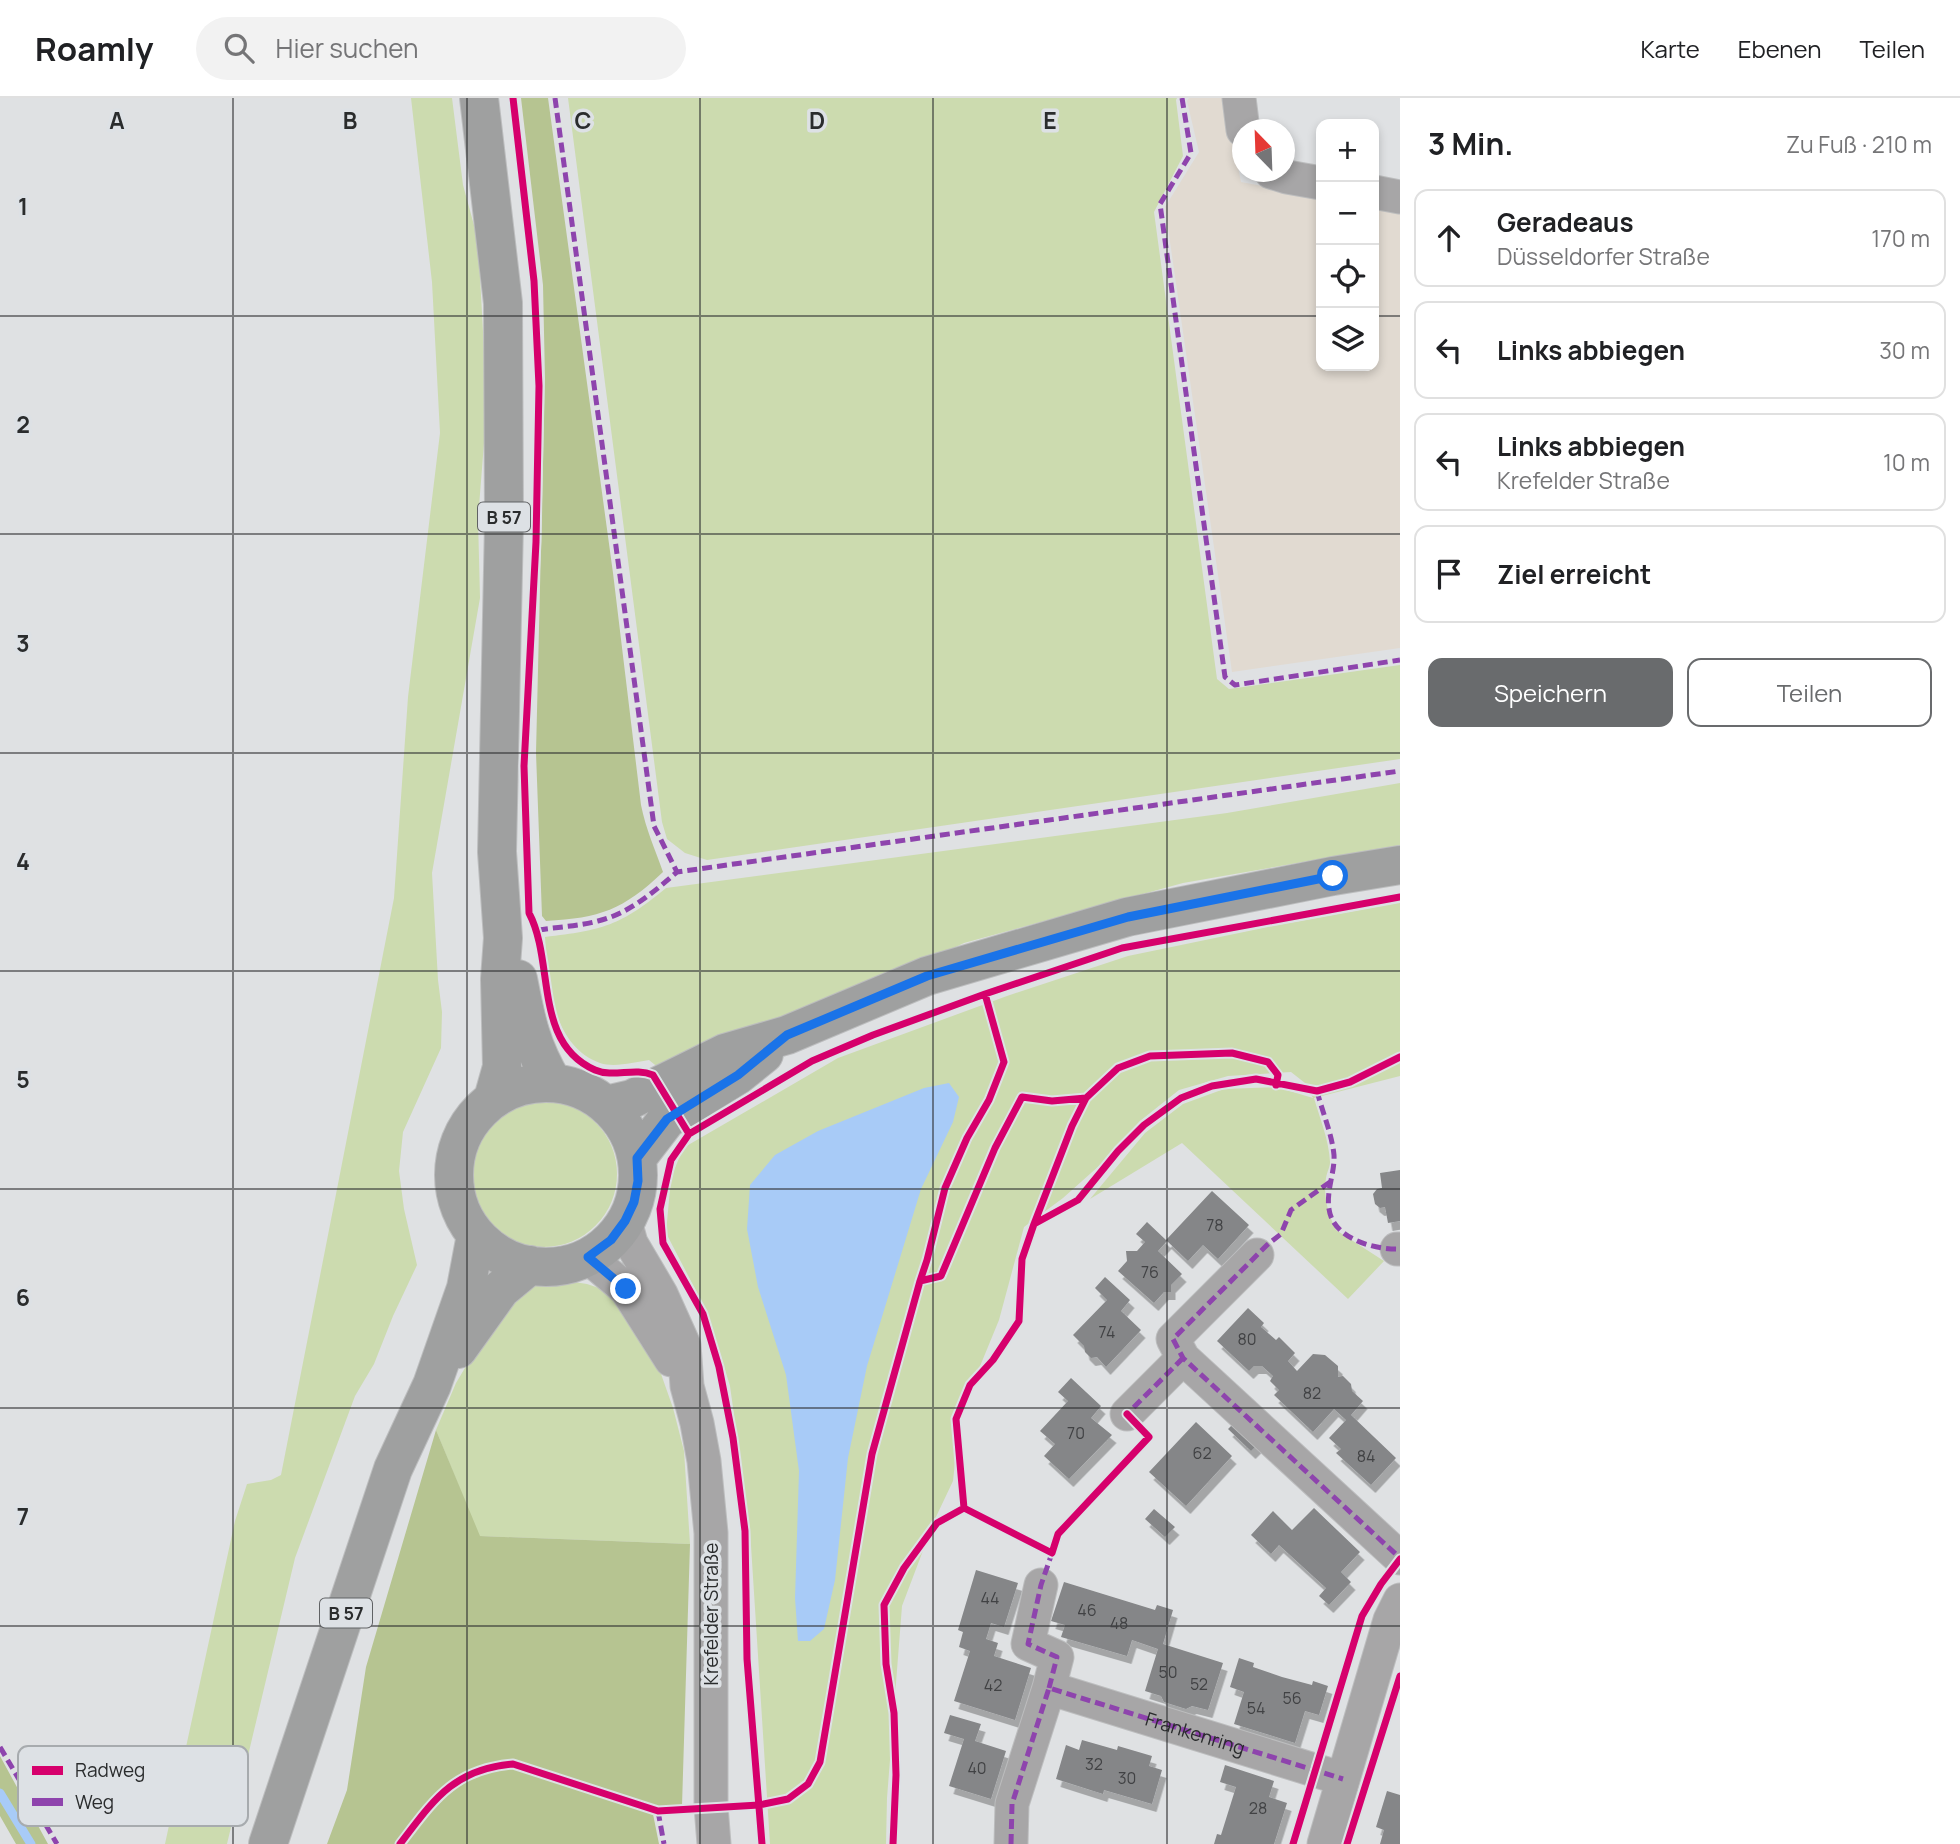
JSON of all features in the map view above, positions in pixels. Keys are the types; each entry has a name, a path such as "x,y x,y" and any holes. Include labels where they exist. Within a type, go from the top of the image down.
{"main road":[{"name":"B 57","path":"479,98 503,303 504,523 497,852 503,938 500,979 502,1067 493,1099"},
{"path":"606,1105 632,1099 726,1053 787,1035 927,976 1128,917 1400,864"},
{"name":"B 57","path":"503,938 517,976 530,1037 538,1059 553,1083"},
{"path":"637,1158 667,1119 738,1075 787,1035"},
{"path":"553,1083 584,1091 606,1105 626,1129 637,1158 638,1181 634,1202 625,1221 611,1240 588,1257 559,1266 530,1265 511,1260 494,1251 476,1235 461,1211 455,1191 454,1170 459,1143 473,1119 493,1099 508,1090 526,1085 553,1083"},
{"name":"B 57","path":"268,1844 393,1469 432,1385 466,1288 476,1235"},
{"name":"B 57","path":"432,1385 501,1289 530,1265"}],"street":[{"path":"1239,98 1242,119"},
{"path":"1295,178 1316,182"},
{"path":"1379,193 1400,197"},
{"name":"Krefelder Straße","path":"625,1221 631,1243 661,1294 684,1345 687,1386 704,1461 711,1534 711,1806 715,1844"},
{"path":"1256,1255 1173,1339 1183,1358 1400,1558"},
{"name":"Krefelder Straße","path":"588,1257 626,1289 687,1386"},
{"path":"1127,1414 1183,1358"},
{"path":"1011,1844 1012,1804 1057,1657 1028,1644 1041,1585"},
{"path":"1324,1844 1390,1620 1400,1600"},
{"name":"Frankenring","path":"1049,1688 1343,1779"}],"shaded area":[{"path":"1189,98 1224,98 1232,138 1232,182 1316,196 1316,371 1379,371 1379,208 1400,212 1400,648 1232,672 1165,207 1199,152 1187,101"}],"green space":[{"path":"411,98 452,98 463,185 478,240 487,405 478,519 480,598 432,873 442,1012 441,1048 403,1132 399,1171 404,1209 417,1265 374,1364 355,1396 295,1558 248,1756 248,1746 186,1746 235,1521 247,1484 271,1480 281,1475 394,898 408,697 440,433 432,282"},
{"path":"521,98 548,98 613,573 641,805 663,872 649,885 610,910 546,921 542,916 536,753 545,379 543,285"},
{"path":"568,98 1177,98 1183,156 1154,212 1217,679 1229,689 1400,665 1400,759 707,860 685,853 667,839 662,822"},
{"path":"1400,783 1400,845 1183,883 964,943 870,979 660,1069 649,1060 618,1065 600,1063 571,1042 555,1010 545,937 582,932 610,924 636,911 666,888 1227,813"},
{"path":"1400,903 1400,1076 1314,1098 1329,1154 1325,1191 1333,1224 1336,1230 1384,1261 1348,1299 1182,1143 1090,1199 1145,1133 1183,1104 1224,1089 1276,1087 1313,1098 1305,1083 1291,1072 1228,1076 1179,1090 1140,1121 1100,1165 1063,1198 1024,1227 999,1320 960,1415 953,1481 935,1519 902,1606 886,1844 770,1844 750,1530 730,1386 708,1314 666,1233 671,1178 683,1148 838,1058 1007,996 1128,956"},
{"path":"544,1101 572,1106 596,1122 612,1146 617,1174 612,1202 596,1226 572,1242 544,1247 516,1242 492,1226 476,1202 471,1174 476,1146 492,1122 516,1106"},
{"path":"561,1280 602,1289 614,1298 654,1354 673,1408 684,1451 690,1544 479,1536 436,1430 456,1383 490,1326 527,1287"},
{"path":"436,1430 480,1536 690,1544 682,1806 652,1809 659,1844 327,1844 347,1790 366,1667"},
{"path":"0,1756 18,1789 18,1826 38,1826 48,1844 16,1844 0,1816"},
{"path":"169,1826 231,1826 227,1844 165,1844"}],"water":[{"path":"949,1083 959,1097 953,1122 921,1189 867,1366 848,1458 835,1580 824,1629 810,1641 798,1641 795,1598 799,1471 786,1375 758,1287 747,1229 750,1185 775,1155 818,1131 924,1088"}],"building":[{"path":"1400,1170 1400,1221 1388,1223 1385,1207 1380,1208 1375,1204 1373,1194 1382,1188 1380,1173"},
{"path":"1212,1191 1249,1225 1218,1259 1203,1245 1188,1261 1167,1241 1158,1251 1182,1274 1171,1285 1171,1292 1164,1292 1154,1303 1118,1271 1127,1261 1126,1251 1137,1251 1145,1242 1136,1234 1147,1222 1166,1240"},
{"path":"1105,1277 1130,1300 1121,1311 1141,1330 1106,1367 1097,1357 1091,1358 1073,1335 1107,1300 1095,1288"},
{"path":"1248,1308 1264,1323 1261,1327 1276,1340 1279,1337 1295,1353 1288,1361 1297,1371 1313,1354 1325,1355 1338,1366 1338,1377 1343,1376 1351,1384 1352,1391 1363,1401 1351,1415 1396,1458 1371,1485 1336,1453 1341,1449 1329,1438 1346,1420 1334,1409 1313,1432 1274,1395 1279,1390 1270,1381 1273,1376 1262,1366 1254,1366 1249,1371 1217,1341"},
{"path":"1071,1378 1101,1406 1091,1418 1112,1435 1069,1479 1044,1456 1055,1444 1040,1431 1068,1401 1058,1392"},
{"path":"1238,1419 1261,1441 1251,1451 1228,1429"},
{"path":"1196,1422 1232,1456 1186,1506 1149,1472"},
{"path":"1314,1508 1360,1552 1341,1572 1351,1582 1329,1605 1319,1596 1326,1588 1279,1545 1271,1554 1251,1535 1273,1511 1292,1530"},
{"path":"1154,1509 1175,1527 1165,1537 1145,1519"},
{"path":"976,1570 1018,1583 1004,1627 991,1623 986,1639 998,1643 994,1656 1031,1668 1015,1720 954,1701 970,1651 959,1647 963,1632 958,1630"},
{"path":"1064,1582 1155,1610 1157,1605 1173,1610 1163,1644 1223,1663 1208,1710 1192,1706 1186,1709 1164,1702 1161,1696 1145,1691 1158,1649 1132,1640 1127,1656 1061,1637 1065,1625 1051,1621"},
{"path":"1239,1658 1254,1663 1253,1667 1282,1677 1328,1686 1319,1715 1305,1711 1295,1743 1234,1724 1244,1692 1230,1687"},
{"path":"950,1715 981,1724 975,1741 1006,1751 991,1799 949,1786 964,1739 944,1733"},
{"path":"1082,1740 1117,1750 1118,1746 1152,1756 1149,1766 1162,1770 1152,1804 1104,1790 1103,1794 1056,1779 1066,1745 1079,1750"},
{"path":"1225,1765 1274,1781 1269,1797 1287,1803 1274,1844 1214,1844 1217,1834 1221,1835 1236,1787 1220,1782"},
{"path":"1387,1791 1400,1795 1400,1844 1380,1844 1384,1830 1376,1827"}],"waterway":[{"path":"0,1793 18,1823"},
{"path":"20,1826 31,1844"}],"marked path":[{"path":"555,98 654,826 677,872"},
{"path":"1182,98 1191,153 1160,204 1225,677 1235,685 1400,660"},
{"path":"538,930 609,918 640,901 677,872 1400,771"},
{"path":"1317,1091 1334,1155 1328,1202 1332,1219 1338,1228 1357,1241 1400,1249"},
{"path":"1330,1182 1291,1210 1281,1234 1173,1339 1183,1358 1400,1558"},
{"path":"1131,1418 1127,1414 1183,1358"},
{"path":"1049,1688 1057,1657 1028,1644 1041,1585 1052,1553"},
{"path":"1011,1844 1012,1804 1049,1688 1343,1779"},
{"path":"0,1747 18,1778"},
{"path":"658,1811 664,1844"},
{"path":"46,1826 57,1844"}],"cycle path":[{"path":"513,98 534,281 539,386 536,542 524,766 529,913 542,954 548,1000 562,1041 575,1058 595,1070 653,1075 689,1134"},
{"path":"762,1844 747,1659 745,1531 733,1438 719,1367 703,1314 663,1243 660,1209 671,1160 689,1134 812,1061 873,1035 985,994 1122,948 1400,897"},
{"path":"920,1281 945,1188 967,1138 989,1100 1004,1062 985,994"},
{"path":"1034,1224 1072,1126 1086,1098 1118,1068 1150,1056 1232,1053 1268,1062 1278,1075 1276,1085"},
{"path":"893,1844 896,1775 894,1713 886,1664 884,1605 904,1568 937,1523 964,1508 956,1419 970,1385 993,1360 1019,1321 1022,1259 1034,1224 1078,1200 1118,1151 1144,1125 1181,1098 1212,1086 1256,1079 1317,1091 1350,1082 1400,1057"},
{"path":"400,1844 446,1790 460,1780 492,1767 513,1764 658,1811 759,1805 788,1799 808,1784 820,1762 872,1454 920,1281 941,1276 995,1148 1022,1097 1052,1101 1086,1098"},
{"path":"964,1508 1052,1553 1058,1534 1149,1437 1127,1414"},
{"path":"1293,1844 1362,1616 1400,1559"},
{"path":"1347,1844 1400,1676"}],"route":[{"path":"626,1289 588,1257 611,1240 625,1221 634,1202 638,1181 637,1158 667,1119 738,1075 787,1035 927,976 1128,917 1333,876"}]}
